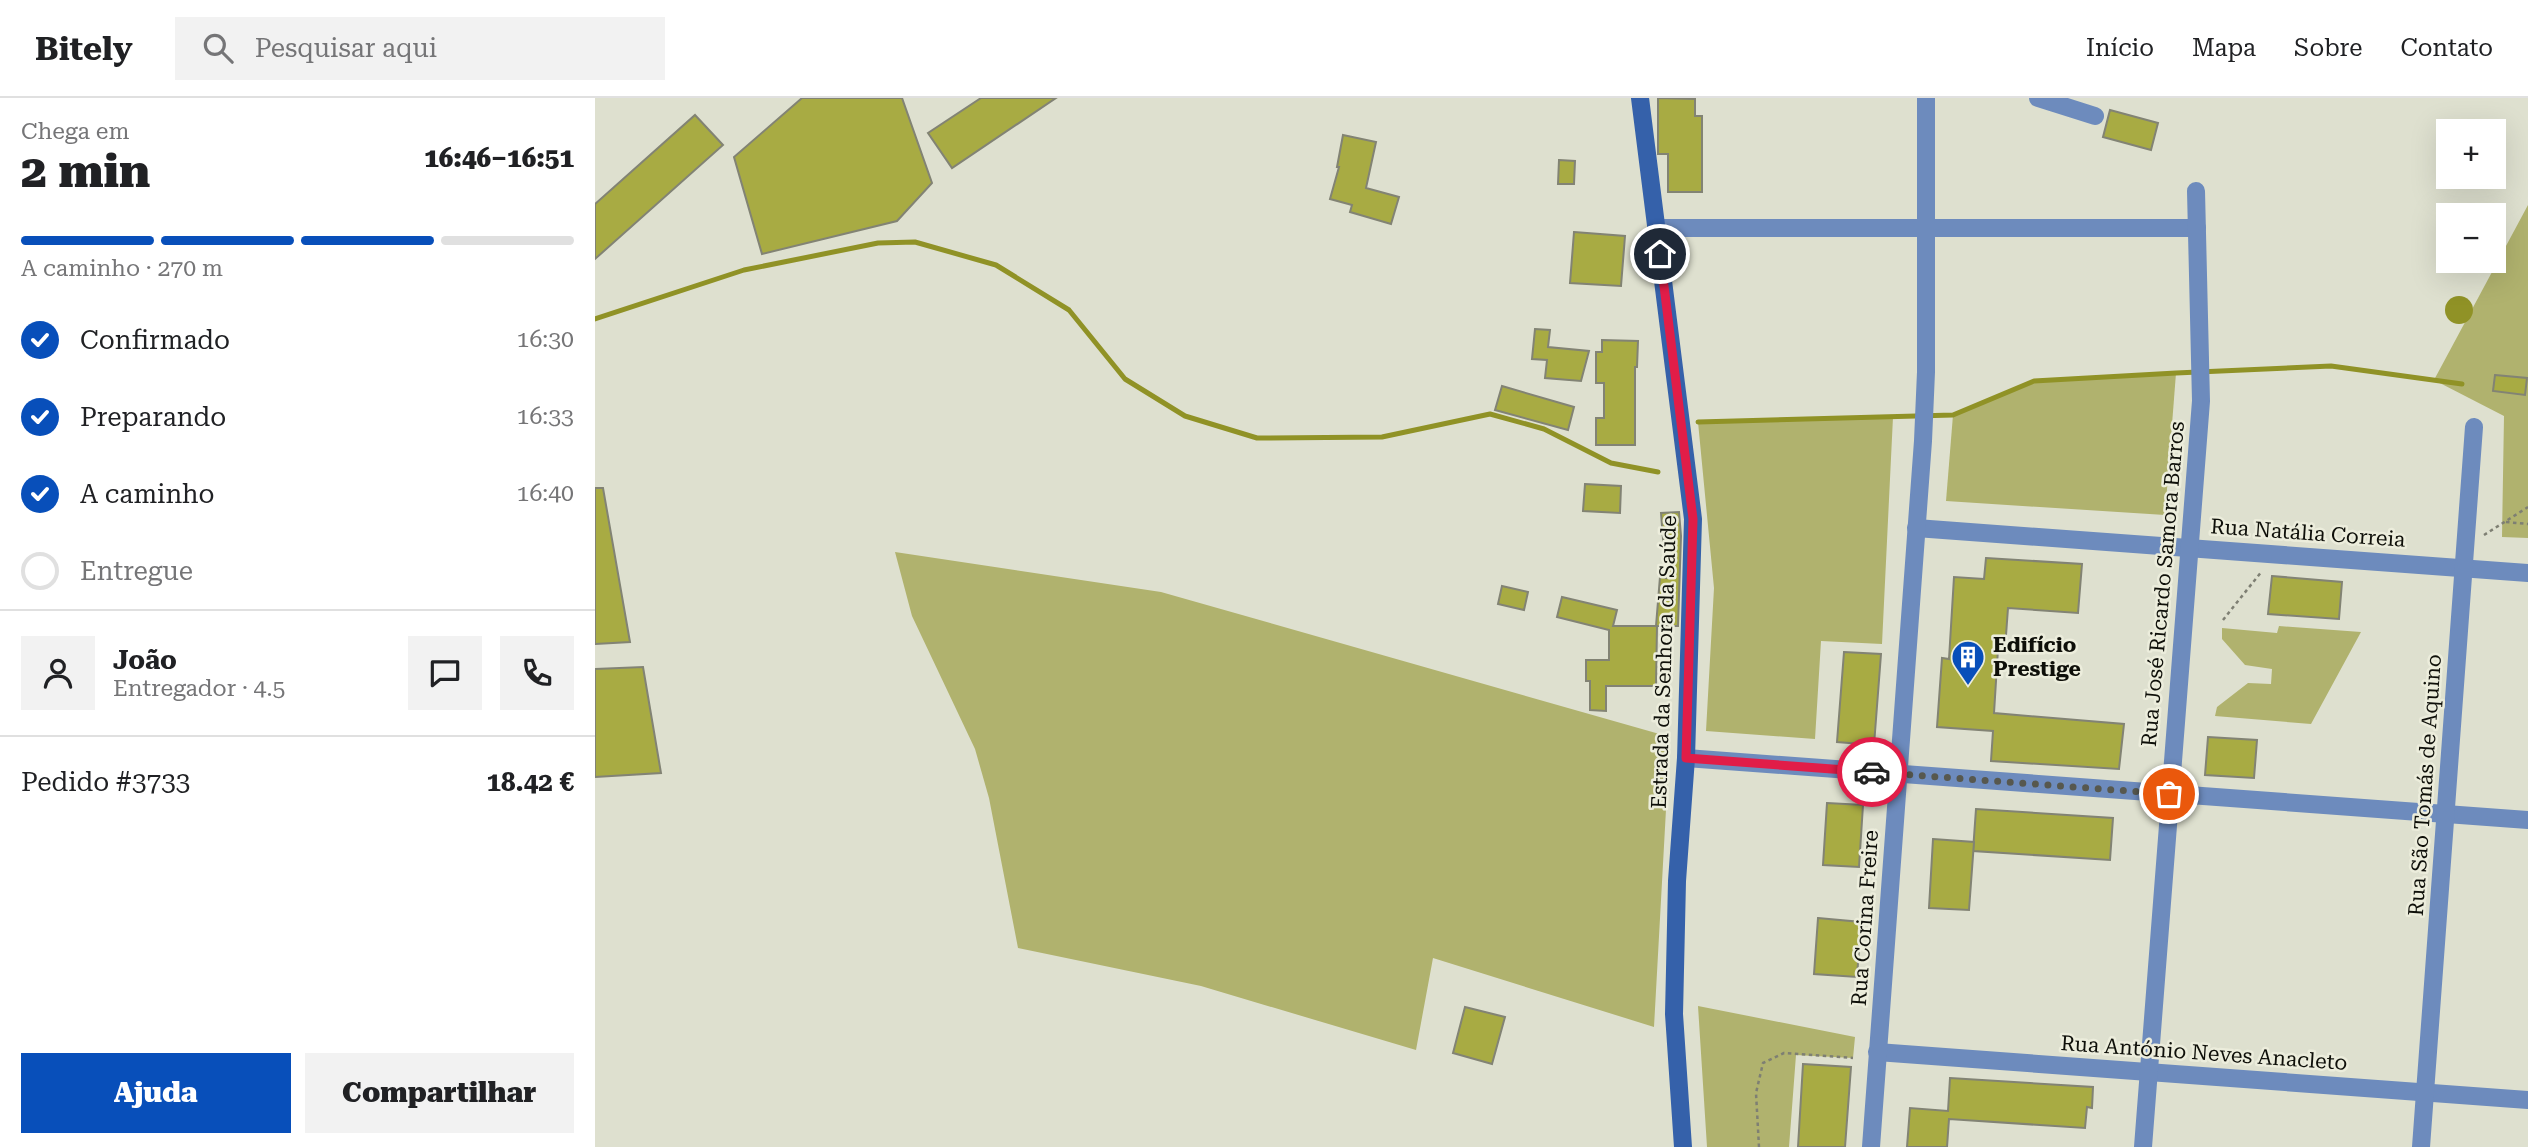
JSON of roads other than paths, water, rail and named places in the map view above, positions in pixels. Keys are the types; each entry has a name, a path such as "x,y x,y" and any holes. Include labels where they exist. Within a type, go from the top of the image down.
{"street":[{"name":"Estrada da Senhora da Saúde","path":"1640,98 1693,519 1686,758 1677,881 1674,1014 1683,1147"},
{"name":"Rua Corina Freire","path":"1871,1147 1923,434 1926,98"},
{"path":"2038,98 2095,116"},
{"name":"Rua José Ricardo Samora Barros","path":"2143,1147 2201,394 2196,191"},
{"path":"1656,228 2197,228"},
{"name":"Rua São Tomás de Aquino","path":"2421,1147 2474,427"},
{"name":"Rua Natália Correia","path":"1916,527 2528,573"},
{"path":"1686,758 2528,820"},
{"name":"Rua António Neves Anacleto","path":"1877,1052 2528,1100"}],"waterway":[{"path":"595,319 744,270 878,243 915,242 996,265 1069,310 1125,379 1185,416 1257,438 1382,437 1490,414 1544,429 1611,463 1658,472"},
{"path":"1698,422 1953,415 2034,381 2176,373 2331,366 2462,384"}],"place":[{"name":"Edifício Prestige","path":"1968,687"}]}
